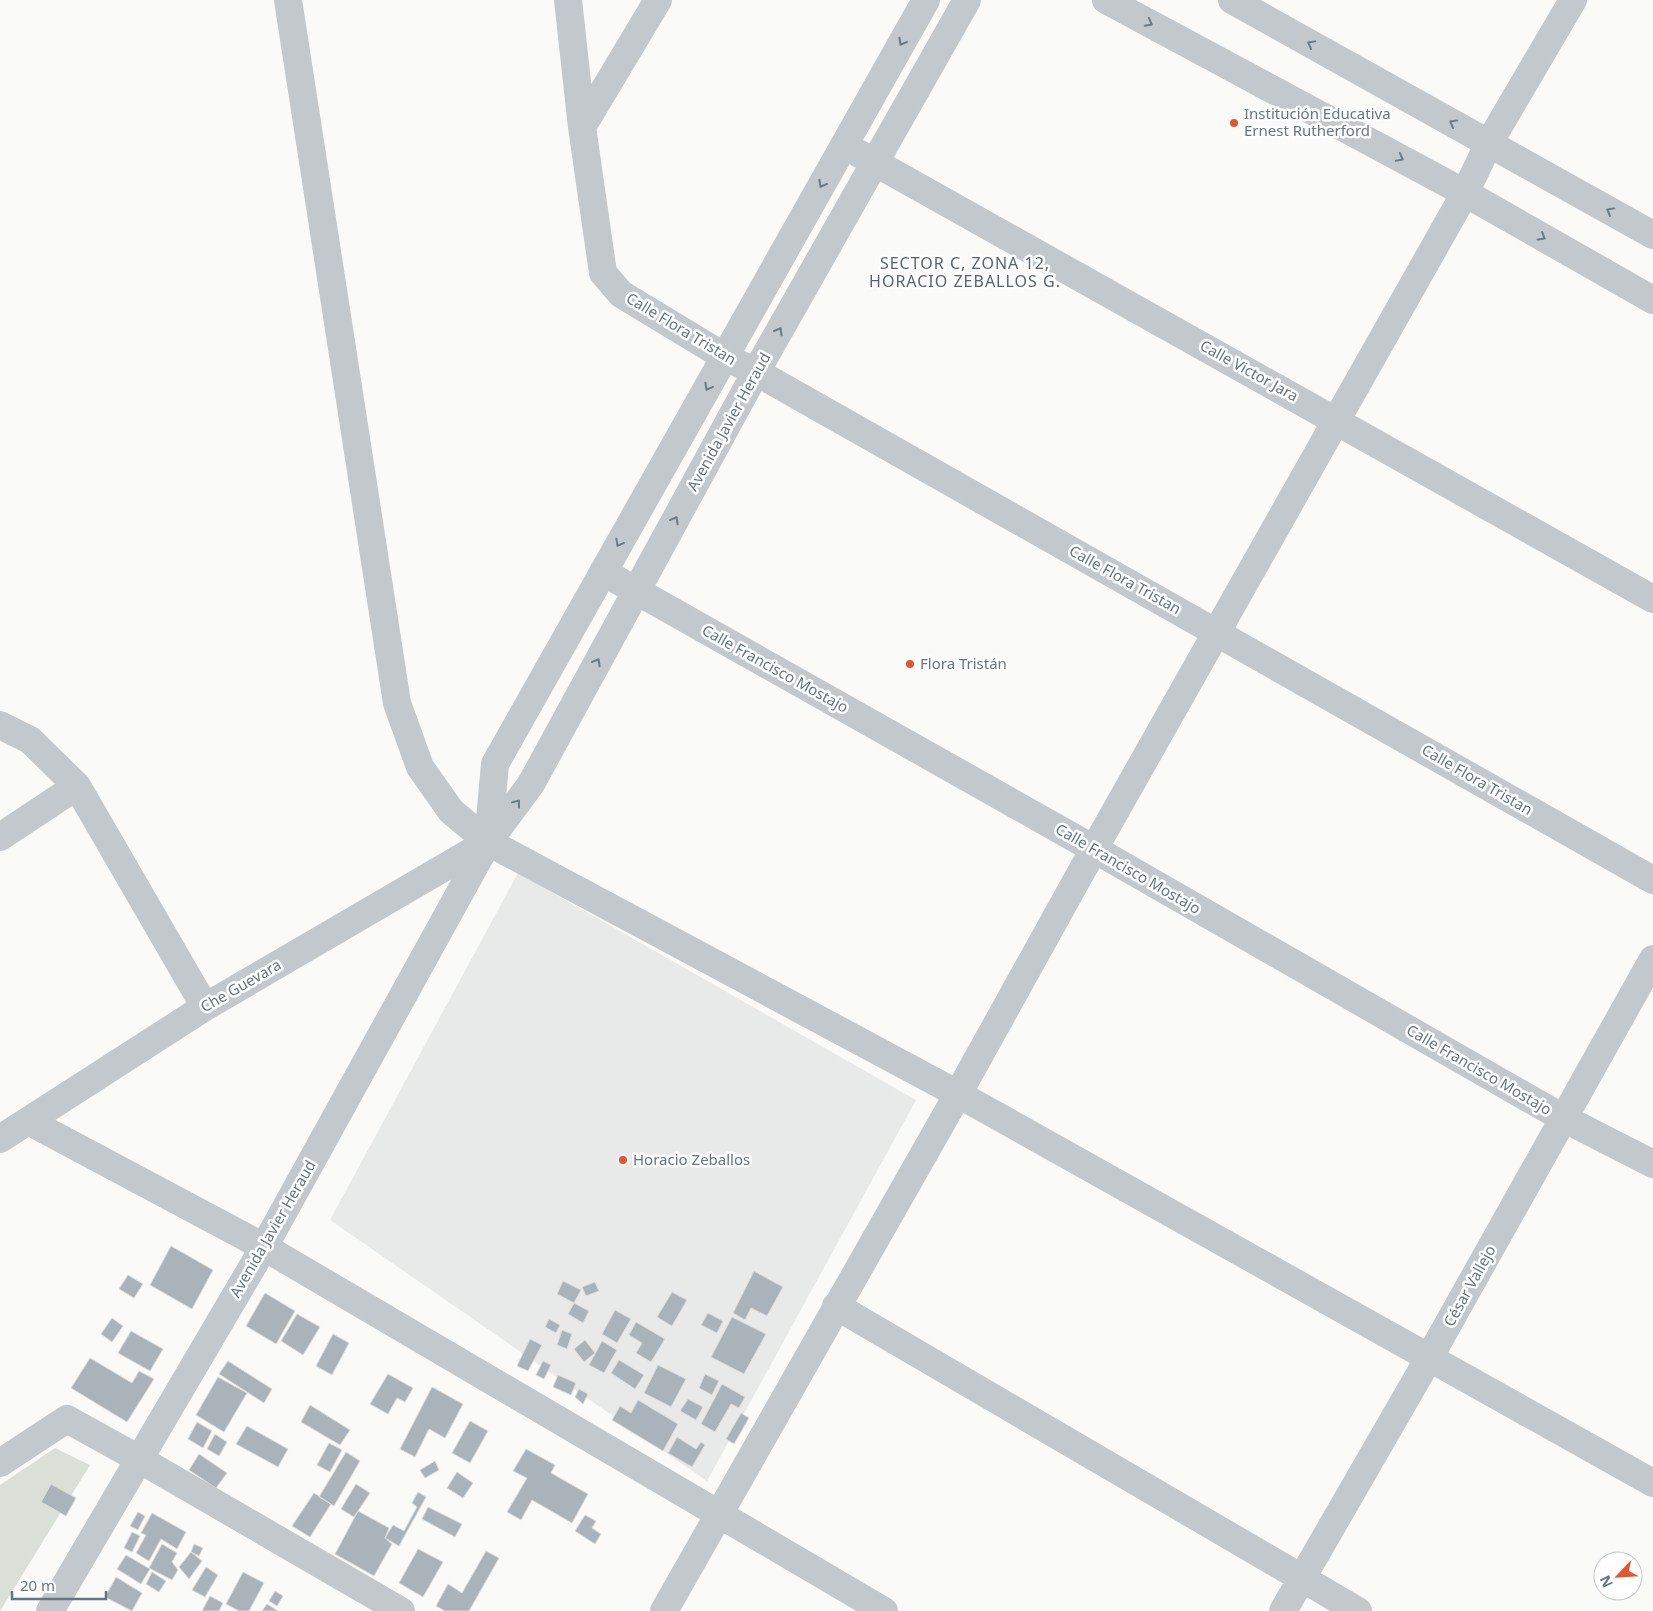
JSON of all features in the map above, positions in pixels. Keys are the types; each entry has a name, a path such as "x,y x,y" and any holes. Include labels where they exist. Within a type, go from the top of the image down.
{"street":[{"path":"288,0 397,703 420,767 452,811 488,842 958,1094 1653,1483"},
{"path":"568,0 582,127"},
{"path":"582,127 658,0"},
{"name":"Avenida Javier Heraud","path":"488,842 495,764 926,0"},
{"name":"Avenida Javier Heraud","path":"50,1611 264,1247 488,842 531,784 756,372 967,0"},
{"path":"1106,0 1465,193 1653,300"},
{"path":"1232,0 1653,235"},
{"path":"664,1611 958,1094 1094,849 1465,193 1489,143 1573,0"},
{"name":"Calle Flora Tristan","path":"582,127 603,273 621,294 725,357 756,372 1653,880"},
{"name":"Calle Victor Jara","path":"844,144 1653,598"},
{"name":"Calle Francisco Mostajo","path":"603,572 1094,849 1563,1118 1653,1164"},
{"path":"0,725 30,740 77,786 205,1007"},
{"path":"0,837 77,786"},
{"name":"Che Guevara","path":"0,1139 205,1007 488,842"},
{"name":"César Vallejo","path":"1283,1611 1429,1358 1653,959"},
{"path":"28,1121 264,1247 884,1611"},
{"path":"836,1306 1358,1611"},
{"path":"0,1463 67,1419 401,1611"}],"shaded area":[{"name":"Horacio Zeballos","path":"518,873 916,1100 707,1481 330,1220"},
{"path":"55,1448 90,1465 0,1611 0,1485"}],"building":[{"path":"171,1246 213,1270 192,1309 150,1285"},
{"path":"754,1271 783,1287 767,1316 751,1308 745,1320 733,1313"},
{"path":"128,1275 143,1284 134,1298 119,1289"},
{"path":"563,1281 581,1290 574,1303 557,1294"},
{"path":"595,1282 599,1291 586,1296 582,1287"},
{"path":"672,1292 687,1300 672,1326 657,1317"},
{"path":"265,1293 295,1311 276,1344 246,1326"},
{"path":"574,1303 589,1311 583,1323 568,1314"},
{"path":"615,1310 631,1319 617,1343 602,1334"},
{"path":"708,1313 723,1321 717,1333 701,1325"},
{"path":"297,1314 320,1327 303,1355 281,1341"},
{"path":"732,1317 766,1334 744,1374 711,1357"},
{"path":"112,1318 123,1326 112,1342 101,1334"},
{"path":"549,1319 560,1325 556,1333 545,1327"},
{"path":"636,1322 665,1339 651,1362 636,1353 642,1343 629,1335"},
{"path":"562,1330 572,1334 567,1349 557,1345"},
{"path":"131,1331 163,1349 150,1371 118,1353"},
{"path":"333,1334 349,1343 332,1375 316,1366"},
{"path":"530,1339 542,1345 528,1371 517,1366"},
{"path":"585,1340 595,1353 584,1362 574,1349"},
{"path":"602,1341 617,1350 604,1373 589,1365"},
{"path":"90,1358 132,1383 139,1371 154,1379 127,1422 71,1388"},
{"path":"619,1360 644,1375 635,1389 611,1373"},
{"path":"228,1361 272,1389 264,1403 219,1374"},
{"path":"543,1361 551,1365 544,1379 536,1375"},
{"path":"658,1365 686,1379 671,1407 644,1393"},
{"path":"388,1374 413,1388 405,1402 397,1398 388,1414 370,1404"},
{"path":"705,1374 719,1381 712,1395 699,1388"},
{"path":"558,1375 576,1383 571,1395 553,1387"},
{"path":"218,1377 247,1393 224,1432 196,1415"},
{"path":"722,1384 745,1397 739,1408 731,1404 715,1432 701,1424"},
{"path":"432,1387 463,1404 445,1438 429,1429 415,1457 400,1449"},
{"path":"579,1389 588,1394 583,1404 575,1397"},
{"path":"688,1399 703,1407 696,1420 680,1411"},
{"path":"638,1400 678,1424 663,1451 612,1420 620,1406 631,1413"},
{"path":"310,1405 350,1430 340,1445 301,1422"},
{"path":"741,1413 749,1418 734,1444 726,1439"},
{"path":"470,1421 488,1431 470,1463 452,1453"},
{"path":"197,1422 212,1431 203,1448 188,1439"},
{"path":"247,1426 288,1449 278,1467 236,1444"},
{"path":"215,1434 227,1442 219,1456 207,1449"},
{"path":"677,1437 696,1449 701,1442 705,1445 692,1467 668,1453"},
{"path":"329,1443 342,1450 330,1472 317,1465"},
{"path":"526,1449 555,1465 551,1473 588,1494 572,1523 532,1500 521,1520 507,1512 527,1478 513,1471"},
{"path":"346,1452 360,1461 334,1506 319,1497"},
{"path":"199,1454 227,1473 216,1488 189,1470"},
{"path":"435,1461 439,1470 425,1478 420,1470"},
{"path":"457,1472 473,1483 463,1498 447,1488"},
{"path":"51,1484 76,1498 66,1516 41,1502"},
{"path":"356,1484 370,1493 354,1517 341,1509"},
{"path":"418,1492 426,1497 399,1546 385,1538 393,1525 404,1531 417,1507 412,1503"},
{"path":"314,1493 331,1504 310,1537 292,1526"},
{"path":"428,1507 462,1524 455,1537 422,1519"},
{"path":"358,1511 389,1528 385,1538 392,1544 374,1576 335,1554"},
{"path":"138,1512 145,1516 138,1530 130,1526"},
{"path":"152,1513 186,1532 177,1549 161,1539 149,1561 136,1553 146,1535 141,1533"},
{"path":"585,1515 596,1521 592,1528 601,1534 595,1544 575,1531"},
{"path":"132,1532 140,1536 132,1552 124,1548"},
{"path":"162,1544 177,1553 172,1562 178,1570 172,1580 149,1568"},
{"path":"194,1544 203,1548 199,1556 191,1552"},
{"path":"418,1549 443,1562 423,1597 399,1583"},
{"path":"486,1551 499,1558 469,1611 445,1611 436,1606 448,1584 462,1593"},
{"path":"191,1552 202,1561 189,1579 179,1567"},
{"path":"126,1555 150,1569 141,1584 117,1569"},
{"path":"206,1567 218,1575 205,1597 192,1590"},
{"path":"152,1572 166,1581 159,1592 146,1584"},
{"path":"243,1572 264,1583 249,1611 239,1611 226,1604"},
{"path":"116,1577 142,1593 132,1611 105,1597"},
{"path":"275,1591 283,1596 277,1606 269,1601"},
{"path":"210,1596 223,1603 219,1611 202,1611"},
{"path":"267,1604 278,1611 262,1611"}],"place":[{"name":"Institución Educativa Ernest Rutherford","path":"1234,123"},
{"name":"Flora Tristán","path":"910,664"},
{"name":"Horacio Zeballos","path":"623,1160"}],"district":[{"name":"SECTOR C, ZONA 12, HORACIO ZEBALLOS G.","path":"965,272"}]}
